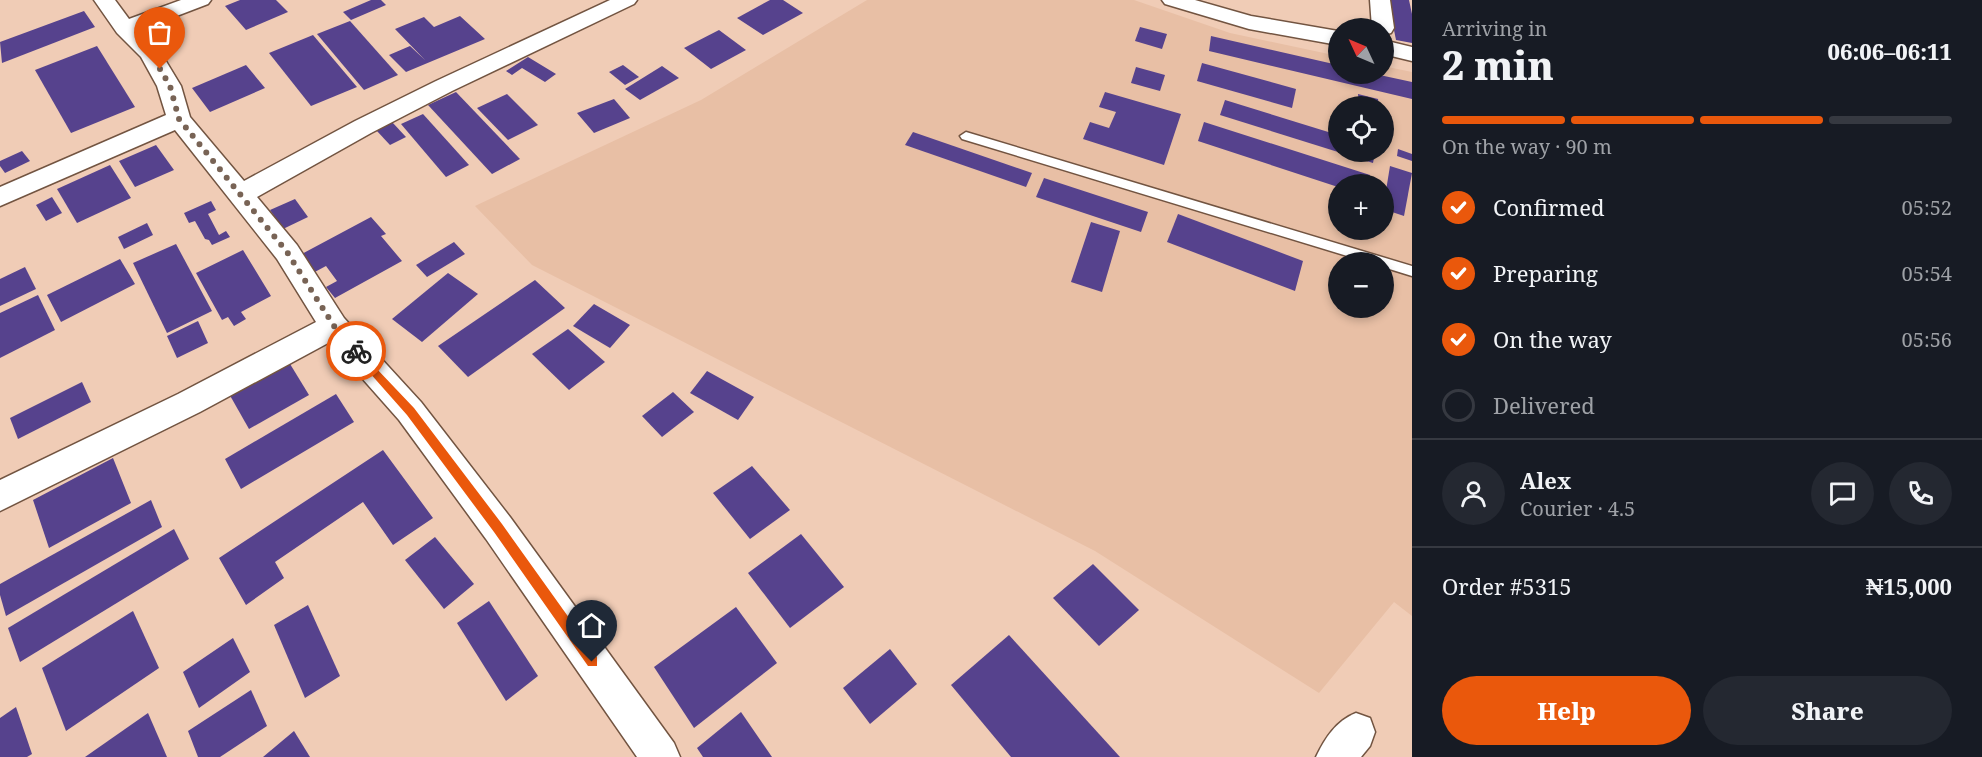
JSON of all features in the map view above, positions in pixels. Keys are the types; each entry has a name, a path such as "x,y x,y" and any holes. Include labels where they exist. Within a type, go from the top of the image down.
{"street":[{"path":"104,0 125,28 155,61 170,86 179,119 287,252 334,326 417,420 498,528 660,757"},
{"path":"125,28 201,0"},
{"path":"240,195 414,101 627,0"},
{"path":"1172,0 1250,21 1328,36"},
{"path":"1380,0 1381,18"},
{"path":"1394,45 1412,54"},
{"path":"0,197 179,119"},
{"path":"0,496 189,403 334,326"}],"lane":[{"path":"966,136 1412,271"}],"shaded area":[{"path":"867,0 1134,0 1230,33 1328,54 1328,84 1394,84 1394,68 1412,72 1412,616 1394,602 1319,693 1095,551 532,265 475,206 701,100"}],"building":[{"path":"240,0 276,0 288,12 246,30 225,6"},
{"path":"371,0 381,0 386,5 351,20 343,12"},
{"path":"770,0 783,0 803,13 763,35 737,18"},
{"path":"1388,0 1409,0 1412,14 1412,43 1396,40 1394,18 1392,18"},
{"path":"84,11 95,27 2,63 0,42"},
{"path":"460,16 485,39 406,72 389,55 410,46 425,60 395,29 424,17 434,27"},
{"path":"350,21 398,75 364,90 317,34"},
{"path":"1140,27 1167,34 1162,49 1135,41"},
{"path":"719,30 746,50 711,69 684,48"},
{"path":"313,35 357,87 311,106 269,53"},
{"path":"1211,36 1328,63 1328,79 1209,51"},
{"path":"97,46 135,107 71,133 35,70"},
{"path":"528,57 556,74 545,82 522,68 512,75 506,71"},
{"path":"1202,63 1296,89 1292,108 1197,81"},
{"path":"246,65 265,88 210,112 192,88"},
{"path":"623,65 639,77 625,85 609,72"},
{"path":"662,66 679,78 640,100 625,89"},
{"path":"1136,67 1165,75 1160,91 1131,83"},
{"path":"1394,78 1412,82 1412,99 1349,84 1394,84"},
{"path":"456,92 520,159 492,174 428,105"},
{"path":"1105,92 1181,114 1164,165 1083,139 1090,122 1109,128 1116,112 1099,107"},
{"path":"507,94 538,125 508,140 477,108"},
{"path":"614,99 630,118 594,133 577,113"},
{"path":"1225,100 1328,132 1328,149 1220,115"},
{"path":"423,114 469,165 446,177 401,124"},
{"path":"392,122 406,137 390,145 376,130"},
{"path":"1204,122 1367,174 1328,174 1328,184 1198,141"},
{"path":"913,132 1032,173 1026,187 905,145"},
{"path":"156,145 174,170 135,187 119,161"},
{"path":"1398,149 1412,154 1412,161 1397,156"},
{"path":"22,151 30,161 5,173 0,166 0,161"},
{"path":"110,165 131,198 77,223 57,189"},
{"path":"1390,166 1412,173 1404,216 1394,213 1394,174 1389,174"},
{"path":"1044,178 1148,212 1141,232 1036,197"},
{"path":"52,197 62,213 46,221 36,205"},
{"path":"295,199 308,217 283,229 270,210"},
{"path":"211,201 216,210 208,214 219,235 226,231 230,237 212,245 209,240 205,239 195,221 189,223 184,213"},
{"path":"1178,214 1303,261 1295,291 1167,242"},
{"path":"371,217 386,234 381,236 402,261 335,298 326,287 337,281 326,266 311,274 298,256"},
{"path":"1091,222 1120,231 1102,292 1071,282"},
{"path":"147,223 153,235 124,249 118,237"},
{"path":"454,242 465,254 427,277 416,265"},
{"path":"176,244 212,311 167,333 133,263"},
{"path":"243,250 271,296 241,312 246,319 234,326 228,317 222,320 196,273"},
{"path":"120,259 135,284 61,322 47,295"},
{"path":"25,267 36,289 0,306 0,279"},
{"path":"448,273 478,294 422,342 392,319"},
{"path":"535,280 565,308 468,377 438,346"},
{"path":"38,295 55,330 0,358 0,313"},
{"path":"594,304 630,325 610,348 573,326"},
{"path":"198,321 208,343 177,358 167,336"},
{"path":"568,329 605,362 569,390 532,354"},
{"path":"287,359 309,395 249,429 228,392"},
{"path":"707,371 754,397 738,420 690,393"},
{"path":"82,382 91,402 18,439 10,418"},
{"path":"673,392 694,412 662,437 642,416"},
{"path":"336,394 354,422 241,489 225,459"},
{"path":"383,450 433,518 393,545 363,502 275,562 284,578 246,605 219,558"},
{"path":"113,458 131,503 49,548 33,500"},
{"path":"752,466 790,510 750,539 713,493"},
{"path":"151,500 162,527 6,616 0,595 0,584"},
{"path":"174,529 189,559 20,662 8,628"},
{"path":"801,534 844,587 790,628 748,573"},
{"path":"435,537 474,584 444,609 405,560"},
{"path":"1093,564 1139,610 1099,646 1053,598"},
{"path":"489,601 538,676 506,701 457,623"},
{"path":"308,605 340,676 305,698 274,625"},
{"path":"736,607 777,663 694,728 654,667"},
{"path":"133,611 159,668 66,731 42,668"},
{"path":"1009,635 1120,757 1011,757 951,685"},
{"path":"233,638 250,672 199,708 183,672"},
{"path":"890,649 917,684 870,724 843,688"},
{"path":"251,690 267,726 220,757 198,757 188,731"},
{"path":"16,707 32,754 27,757 0,757 0,718"},
{"path":"741,712 772,757 703,757 697,748"},
{"path":"148,713 167,757 85,757"},
{"path":"294,731 310,757 263,757"}],"way so far":[{"path":"160,69 170,86 179,119 287,252 334,326 356,351"}],"route":[{"path":"356,351 410,411 498,528 592,662"}]}
